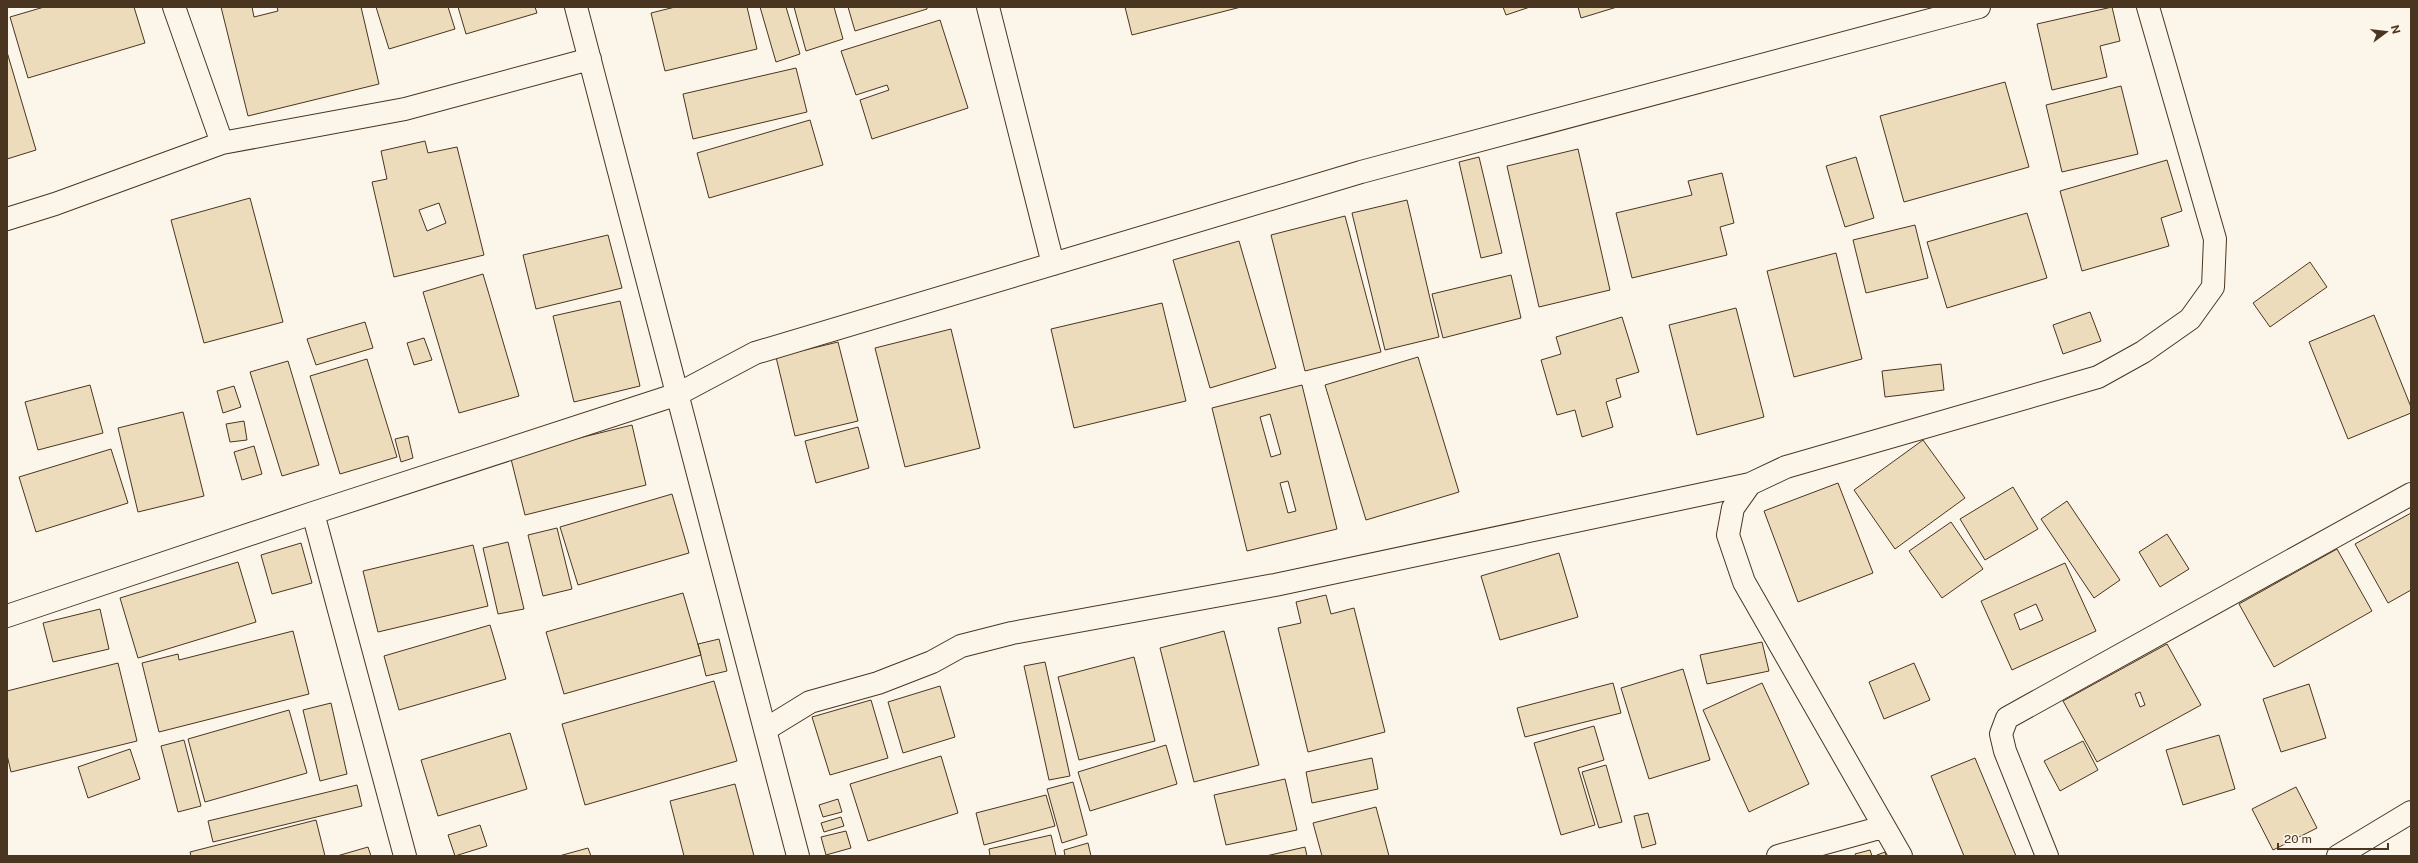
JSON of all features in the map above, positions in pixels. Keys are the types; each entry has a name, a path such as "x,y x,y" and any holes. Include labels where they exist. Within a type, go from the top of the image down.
{"street":[{"path":"174,7 222,143"},
{"path":"576,7 798,856"},
{"path":"988,7 1053,264"},
{"path":"7,616 312,513 678,394 755,353 1361,172 1979,7"},
{"path":"766,729 810,702 878,683 932,662 961,646 1012,633 1275,585 1750,484 1786,467 2098,377 2143,352 2190,319 2212,287 2215,239 2148,7"},
{"path":"7,219 62,202 222,143 405,109 590,59"},
{"path":"1750,484 1733,508 1728,535 1744,582 1883,827 1901,856"},
{"path":"2047,856 2005,751 2001,734 2007,718 2411,494"},
{"path":"312,513 405,856"},
{"path":"2338,856 2411,812"},
{"path":"1778,856 1883,827"}],"building":[{"path":"44,7 134,7 145,43 28,78 10,17"},
{"path":"221,7 252,7 254,17 278,11 277,7 361,7 379,84 248,116"},
{"path":"376,7 448,7 455,29 389,49"},
{"path":"458,7 535,7 537,13 466,34"},
{"path":"675,7 747,7 757,49 665,71 651,13"},
{"path":"760,7 786,7 800,54 776,62"},
{"path":"794,7 834,7 843,39 806,51"},
{"path":"848,7 927,7 927,9 855,31"},
{"path":"1125,7 1241,7 1132,35"},
{"path":"1503,7 1530,7 1506,15"},
{"path":"1578,7 1617,7 1581,18"},
{"path":"2112,7 2120,41 2100,46 2107,77 2052,90 2037,24"},
{"path":"940,20 968,108 872,139 860,100 889,90 887,85 856,95 841,51"},
{"path":"7,52 36,150 7,159"},
{"path":"796,68 807,112 693,139 683,94"},
{"path":"2005,82 2029,167 1904,202 1880,116"},
{"path":"2121,86 2138,154 2062,172 2046,105"},
{"path":"810,120 823,165 709,198 697,153"},
{"path":"425,141 428,153 457,147 484,255 394,277 372,182 387,179 381,151","holes":["439,203 446,223 427,231 419,210"]},
{"path":"1578,149 1610,290 1539,307 1507,166"},
{"path":"1479,157 1502,253 1481,258 1459,162"},
{"path":"1856,157 1874,218 1845,227 1826,166"},
{"path":"2167,160 2182,211 2161,218 2169,246 2082,271 2060,191"},
{"path":"1722,173 1734,223 1720,227 1727,255 1632,278 1616,213 1692,195 1688,181"},
{"path":"250,198 283,322 204,343 171,220"},
{"path":"1407,200 1439,337 1385,350 1352,213"},
{"path":"2027,213 2047,278 1947,308 1927,242"},
{"path":"1345,216 1381,352 1305,371 1271,235"},
{"path":"1915,225 1928,278 1866,293 1853,240"},
{"path":"608,235 622,288 536,309 523,255"},
{"path":"1239,241 1276,368 1210,388 1173,260"},
{"path":"1836,253 1862,359 1794,377 1767,271"},
{"path":"2310,262 2327,287 2270,327 2253,303"},
{"path":"483,274 519,396 459,413 423,292"},
{"path":"1511,275 1521,318 1443,338 1432,294"},
{"path":"620,301 640,386 574,402 553,316"},
{"path":"1162,303 1186,401 1074,428 1051,329"},
{"path":"1736,308 1764,417 1697,435 1669,325"},
{"path":"2090,312 2101,341 2063,354 2053,325"},
{"path":"2374,315 2411,407 2411,413 2348,439 2309,342"},
{"path":"1622,317 1639,372 1616,379 1621,397 1606,402 1613,427 1582,437 1575,410 1557,415 1541,360 1561,354 1556,337"},
{"path":"365,322 373,348 316,365 307,339"},
{"path":"951,329 980,448 905,467 875,348"},
{"path":"424,338 432,360 414,365 407,343"},
{"path":"838,342 858,421 795,436 776,357"},
{"path":"1418,357 1459,492 1366,520 1325,385"},
{"path":"367,359 397,457 340,474 310,376"},
{"path":"288,361 319,465 282,476 250,372"},
{"path":"1941,364 1944,390 1885,397 1882,371"},
{"path":"90,385 103,433 38,450 25,402"},
{"path":"1302,385 1337,529 1247,551 1212,408","holes":["1270,414 1281,454 1271,457 1260,417","1288,481 1296,511 1288,513 1280,483"]},
{"path":"234,386 241,407 223,413 217,391"},
{"path":"183,412 204,496 138,512 118,428"},
{"path":"244,421 247,440 230,442 226,424"},
{"path":"632,425 646,485 525,515 510,455"},
{"path":"858,427 869,468 816,483 805,441"},
{"path":"408,436 413,458 401,462 395,439"},
{"path":"1923,440 1965,498 1895,549 1854,490"},
{"path":"254,446 262,474 242,480 234,452"},
{"path":"111,449 128,503 36,532 19,477"},
{"path":"1838,483 1873,573 1798,602 1764,511"},
{"path":"2013,487 2038,529 1985,560 1960,519"},
{"path":"672,494 689,553 578,585 560,527"},
{"path":"2067,501 2120,580 2094,598 2041,519"},
{"path":"2411,513 2411,590 2388,603 2355,544"},
{"path":"1951,522 1983,569 1942,598 1909,551"},
{"path":"557,528 572,589 543,596 528,535"},
{"path":"2167,534 2189,569 2160,587 2139,552"},
{"path":"508,542 524,609 498,614 483,548"},
{"path":"301,543 312,583 272,594 261,555"},
{"path":"473,545 488,606 378,632 363,571"},
{"path":"2337,549 2372,611 2274,667 2239,604"},
{"path":"1559,553 1578,617 1500,640 1481,576"},
{"path":"238,562 256,622 138,658 120,598"},
{"path":"2065,563 2096,631 2012,670 1981,601","holes":["2036,604 2043,620 2020,630 2014,614"]},
{"path":"683,593 701,655 564,694 546,632"},
{"path":"1326,595 1331,614 1354,608 1385,732 1308,752 1278,628 1301,623 1296,602"},
{"path":"100,609 109,649 53,662 43,623"},
{"path":"490,625 506,679 399,710 384,656"},
{"path":"293,631 309,694 159,732 142,663 178,654 179,660"},
{"path":"1224,631 1259,765 1194,782 1160,648"},
{"path":"719,639 727,671 706,676 698,644"},
{"path":"1762,642 1769,671 1707,684 1700,655"},
{"path":"2167,644 2201,705 2097,762 2063,701","holes":["2140,692 2145,705 2140,707 2135,694"]},
{"path":"1134,657 1155,741 1079,760 1058,677"},
{"path":"1045,662 1070,776 1049,780 1024,666"},
{"path":"118,663 137,741 11,772 7,755 7,691"},
{"path":"1914,663 1930,700 1884,719 1869,682"},
{"path":"1683,669 1710,760 1649,779 1621,688"},
{"path":"714,681 737,761 585,805 562,724"},
{"path":"1613,683 1621,713 1525,737 1517,708"},
{"path":"1762,683 1809,784 1749,812 1703,710"},
{"path":"2309,684 2326,738 2281,752 2263,699"},
{"path":"940,686 955,737 903,753 888,702"},
{"path":"871,700 888,758 830,775 812,717"},
{"path":"331,703 347,774 320,781 303,710"},
{"path":"289,710 307,773 205,802 188,739"},
{"path":"1594,726 1604,760 1578,768 1595,825 1561,835 1534,743"},
{"path":"510,733 527,789 438,816 421,760"},
{"path":"2219,735 2235,789 2183,805 2166,750"},
{"path":"184,740 201,806 178,812 161,746"},
{"path":"2083,741 2098,770 2060,791 2044,761"},
{"path":"1166,745 1177,784 1090,811 1078,772"},
{"path":"130,749 140,779 88,798 78,767"},
{"path":"941,756 958,813 868,841 850,784"},
{"path":"1372,758 1378,789 1312,803 1306,772"},
{"path":"1975,758 2016,856 1964,856 1931,776"},
{"path":"1606,765 1622,822 1599,828 1582,772"},
{"path":"1285,779 1297,830 1226,845 1214,795"},
{"path":"1073,782 1087,835 1062,843 1047,789"},
{"path":"735,784 754,856 684,856 670,801"},
{"path":"357,785 362,806 213,842 208,821"},
{"path":"2296,787 2317,828 2273,850 2252,809"},
{"path":"1046,795 1055,826 984,845 976,813"},
{"path":"838,799 842,812 823,817 819,805"},
{"path":"1376,807 1389,856 1322,856 1313,823"},
{"path":"1648,813 1656,844 1642,848 1634,816"},
{"path":"841,817 844,826 824,832 821,823"},
{"path":"316,820 325,856 191,856 190,852"},
{"path":"480,825 487,846 455,856 448,835"},
{"path":"846,831 851,848 826,855 821,837"},
{"path":"1051,835 1056,856 990,856 989,849"},
{"path":"1088,843 1091,856 1065,856 1064,850"},
{"path":"368,847 371,856 337,856"},
{"path":"1305,847 1307,856 1266,856"},
{"path":"588,848 591,856 559,856"},
{"path":"1870,850 1872,856 1856,856 1855,854"},
{"path":"1885,852 1886,856 1877,855"}]}
